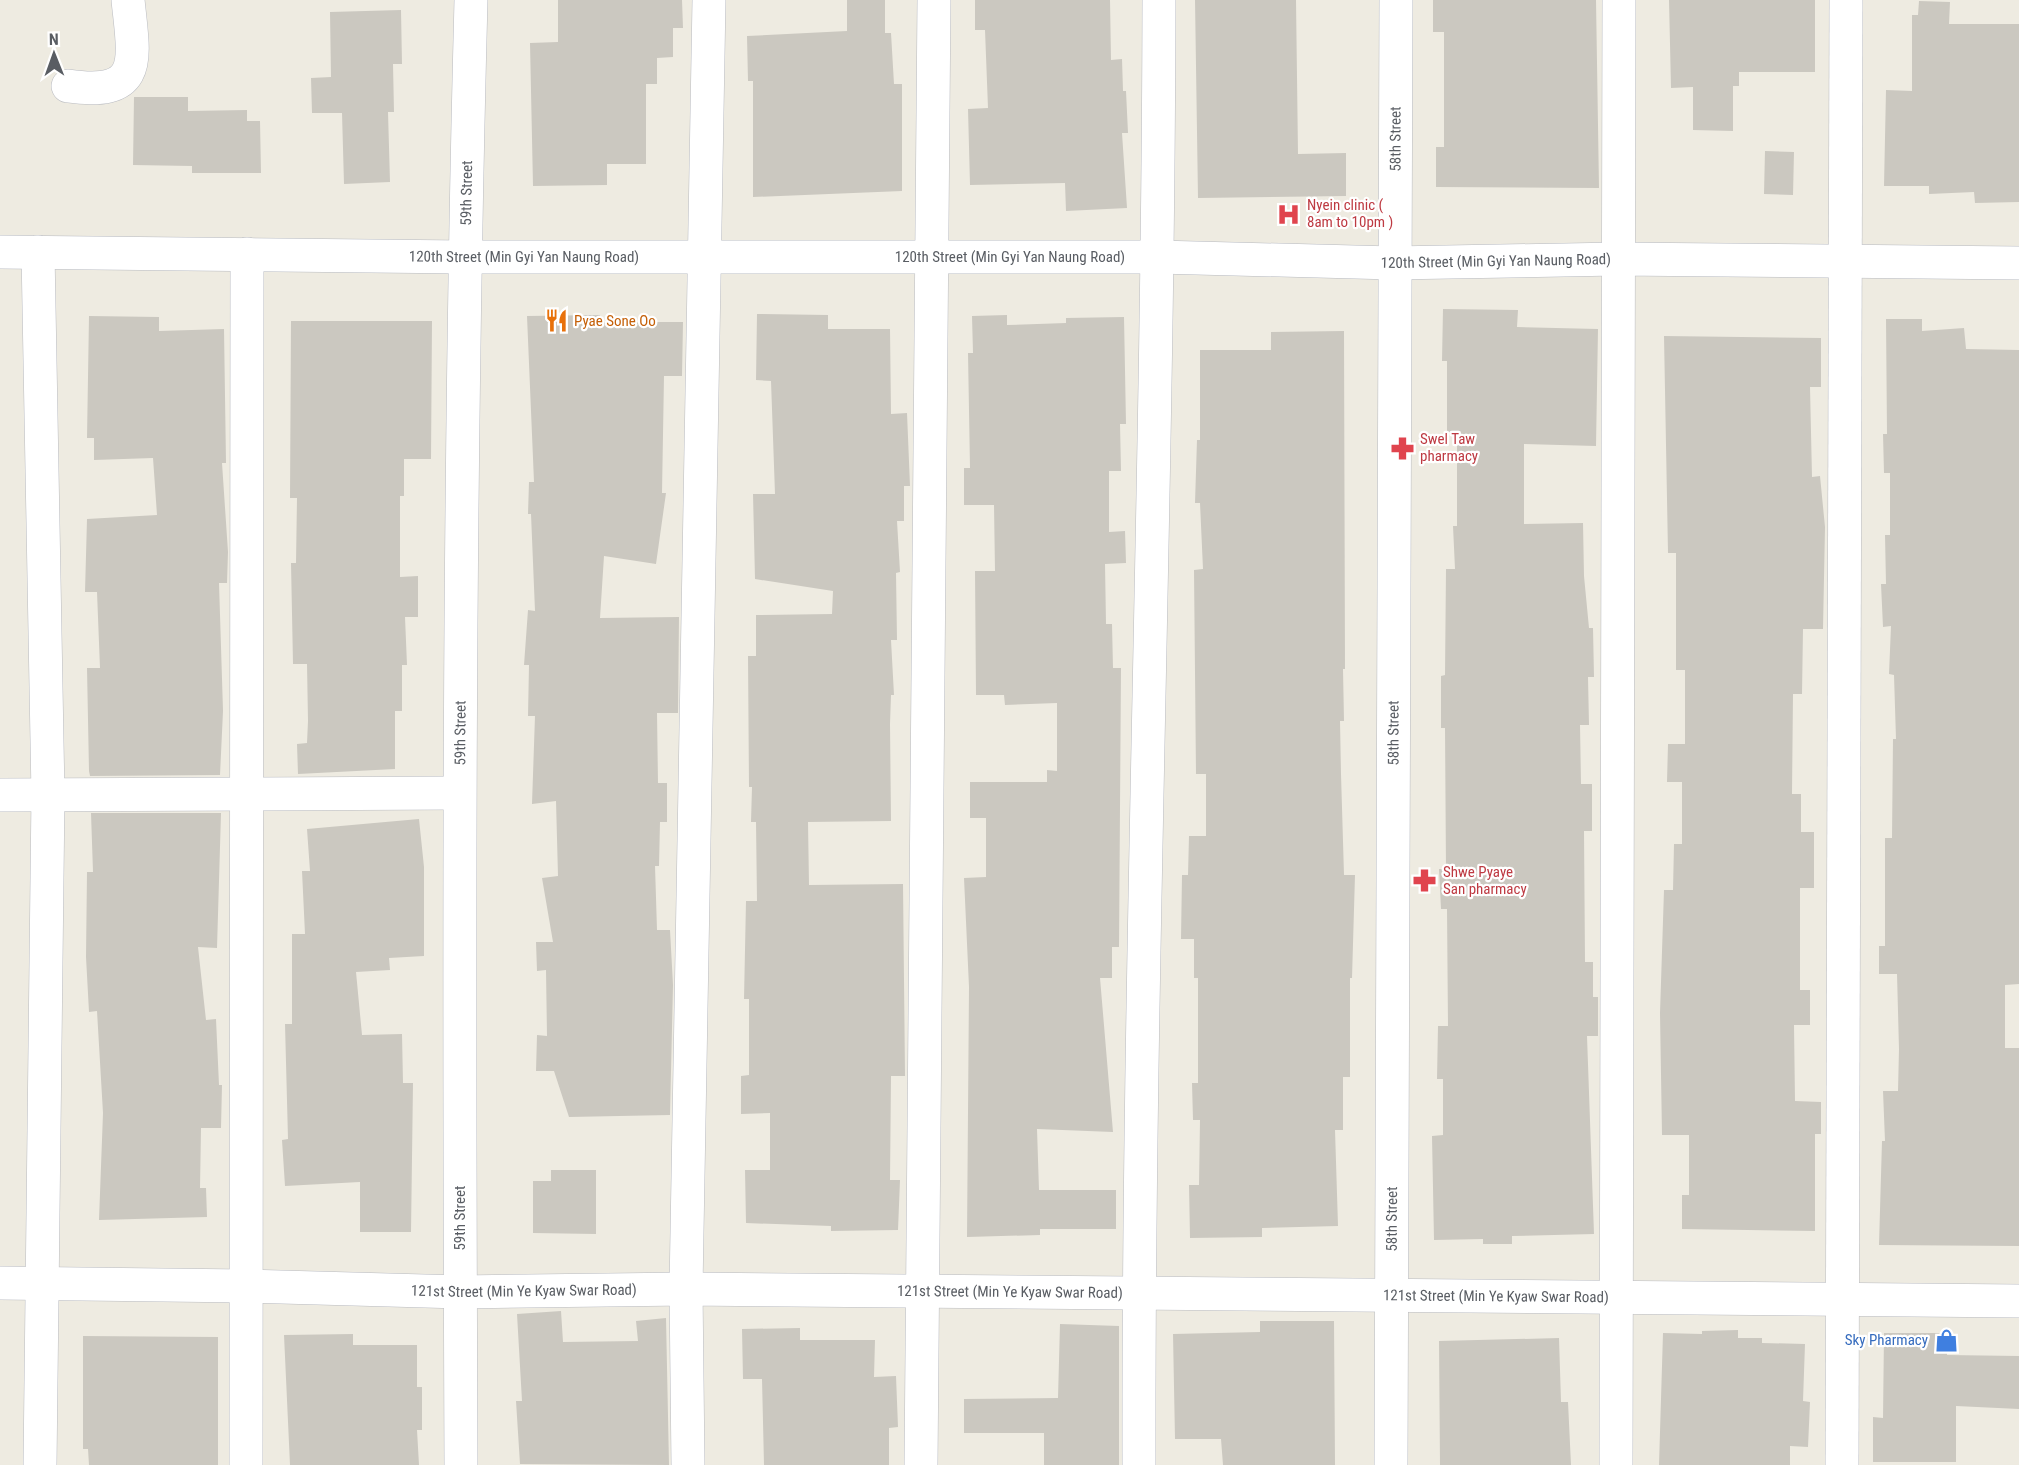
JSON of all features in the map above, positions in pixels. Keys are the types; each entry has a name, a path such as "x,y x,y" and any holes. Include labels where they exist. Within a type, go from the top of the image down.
{"street":[{"path":"68,86 94,90 114,86 125,80 131,64 128,0"},
{"name":"59th Street","path":"461,1465 458,793 464,257 471,0"},
{"path":"688,1465 686,1289 709,0"},
{"path":"921,1465 934,0"},
{"path":"1139,1465 1138,1292 1158,257 1159,0"},
{"name":"58th Street","path":"1391,1465 1393,263 1396,0"},
{"path":"1616,1465 1619,0"},
{"path":"1842,1465 1846,0"},
{"name":"120th Street (Min Gyi Yan Naung Road)","path":"0,252 464,257 1158,257 1393,263 1617,259 2019,263"},
{"path":"38,252 48,795 40,1284 40,1465"},
{"path":"246,1465 244,1286 247,254"},
{"path":"0,795 458,793"},
{"name":"121st Street (Min Ye Kyaw Swar Road)","path":"0,1283 461,1292 686,1289 922,1290 2019,1301"}],"building":[{"path":"558,0 682,0 683,28 673,28 673,57 657,58 657,84 646,84 646,164 607,164 607,185 533,186 530,43 558,42"},
{"path":"847,0 885,0 885,33 891,33 894,84 902,84 902,191 753,197 753,81 748,81 747,36 847,31"},
{"path":"975,0 1110,0 1111,60 1122,59 1123,91 1126,91 1128,133 1122,133 1127,208 1066,211 1065,183 970,185 968,109 988,108 985,30 975,30"},
{"path":"1195,0 1296,0 1298,154 1346,153 1346,196 1198,198"},
{"path":"1433,0 1596,0 1599,188 1436,187 1436,147 1444,147 1444,32 1433,32"},
{"path":"1669,0 1815,0 1815,72 1739,72 1739,86 1733,86 1733,131 1693,130 1693,87 1671,88"},
{"path":"1919,1 1950,2 1949,24 2019,24 2019,202 1975,203 1974,192 1929,194 1929,186 1884,186 1886,90 1912,91 1912,15 1918,15"},
{"path":"401,10 402,64 393,64 394,112 388,112 390,182 344,184 342,113 312,113 311,78 331,77 330,12"},
{"path":"134,97 188,97 188,111 247,110 247,121 260,121 261,173 192,173 192,166 133,165"},
{"path":"1765,151 1794,152 1793,195 1764,194"},
{"path":"1443,309 1518,310 1517,327 1598,329 1596,446 1524,444 1524,524 1583,523 1584,576 1589,628 1593,628 1594,677 1588,677 1589,725 1580,725 1581,784 1592,784 1592,831 1584,831 1585,962 1593,962 1593,997 1598,997 1598,1036 1587,1036 1594,1234 1512,1236 1512,1244 1483,1244 1483,1239 1434,1240 1432,1136 1443,1135 1443,1079 1437,1079 1438,1026 1448,1026 1447,909 1441,909 1439,869 1446,869 1445,728 1441,728 1441,676 1445,675 1446,569 1455,569 1453,526 1457,526 1457,432 1447,432 1447,361 1442,361"},
{"path":"757,314 828,315 828,329 890,329 891,414 907,413 910,486 904,486 904,521 897,521 900,572 896,573 897,640 891,640 894,695 891,695 890,724 891,821 808,822 809,885 903,884 905,1076 891,1076 890,1180 900,1180 898,1230 831,1231 831,1226 746,1223 745,1170 770,1170 770,1113 741,1114 741,1076 749,1075 749,999 744,999 746,901 757,901 756,822 751,822 752,787 749,787 748,656 756,656 756,615 832,614 833,591 755,579 753,494 775,494 771,381 756,380"},
{"path":"600,315 600,322 683,322 682,376 664,376 662,493 666,493 656,564 604,556 600,618 679,617 678,713 657,713 658,783 667,783 667,822 660,822 659,866 655,866 657,930 670,930 673,985 670,1115 569,1117 554,1071 536,1071 537,1035 547,1036 546,970 537,971 536,942 553,942 542,878 558,876 556,801 532,804 535,716 528,716 529,665 524,665 528,610 535,611 531,514 528,514 529,482 534,482 527,316"},
{"path":"1007,315 1007,325 1066,323 1066,318 1124,317 1126,424 1120,424 1121,471 1109,471 1109,532 1125,531 1126,563 1105,564 1106,624 1112,624 1113,668 1121,668 1119,947 1112,947 1112,978 1100,978 1113,1132 1037,1129 1039,1190 1116,1190 1116,1229 1040,1229 1040,1235 967,1237 969,987 964,878 986,877 986,818 970,818 970,782 1047,782 1047,770 1057,771 1057,703 1005,705 1004,695 976,695 975,571 995,571 994,505 964,505 964,468 970,468 968,353 973,353 972,316"},
{"path":"89,316 159,317 159,331 224,329 226,463 222,463 228,552 227,583 219,583 223,711 220,775 90,776 87,668 100,668 97,592 85,592 87,519 157,515 153,458 94,460 94,438 87,438"},
{"path":"1886,319 1922,319 1922,331 1964,328 1966,349 2019,350 2019,984 2005,985 2005,1048 2019,1048 2019,1246 1879,1245 1882,1141 1885,1141 1883,1091 1898,1091 1899,1049 1897,974 1879,974 1879,946 1885,946 1885,838 1892,838 1893,739 1896,739 1894,675 1889,674 1891,626 1883,627 1881,584 1886,584 1885,535 1890,535 1890,473 1884,473 1883,434 1887,434"},
{"path":"291,321 432,321 431,459 404,459 404,496 400,496 400,577 418,576 418,617 405,617 407,665 402,665 402,711 395,711 395,769 298,774 297,744 307,743 308,721 307,664 293,664 291,563 296,563 297,498 290,498"},
{"path":"1344,331 1345,669 1343,669 1344,721 1340,721 1341,774 1344,875 1355,875 1352,978 1350,978 1350,1077 1343,1077 1343,1130 1335,1130 1338,1226 1262,1228 1262,1237 1190,1238 1189,1185 1199,1185 1200,1120 1193,1120 1192,1083 1198,1083 1198,978 1194,978 1194,939 1181,939 1182,875 1188,875 1189,836 1206,836 1206,774 1196,774 1194,570 1203,569 1200,503 1195,503 1197,440 1200,440 1200,350 1271,350 1271,332"},
{"path":"1664,336 1821,338 1821,387 1810,387 1812,477 1820,476 1825,527 1823,629 1803,629 1802,694 1793,694 1792,794 1801,794 1801,832 1814,832 1814,888 1800,888 1800,990 1810,990 1810,1025 1794,1025 1795,1101 1821,1102 1821,1134 1815,1134 1815,1231 1682,1229 1682,1195 1689,1195 1689,1135 1662,1135 1660,1013 1664,890 1673,890 1674,844 1682,844 1682,782 1667,782 1668,744 1685,744 1685,670 1676,670 1676,553 1668,553"},
{"path":"91,813 221,813 217,948 198,947 206,1020 216,1019 219,1085 222,1085 221,1128 201,1128 200,1188 206,1188 207,1217 99,1220 103,1113 97,1011 89,1012 86,957 87,872 93,872"},
{"path":"419,819 424,867 424,956 389,958 390,970 356,972 362,1035 402,1034 403,1083 413,1083 411,1232 360,1232 360,1182 285,1186 282,1140 288,1139 285,1024 292,1024 292,934 305,934 302,871 310,871 307,829"},
{"path":"551,1170 596,1170 596,1234 533,1233 533,1181 551,1181"},
{"path":"561,1311 563,1342 638,1341 636,1321 666,1318 669,1465 520,1464 516,1401 522,1401 517,1314"},
{"path":"1260,1321 1334,1321 1335,1465 1223,1465 1221,1439 1175,1439 1173,1334 1260,1332"},
{"path":"1060,1324 1119,1326 1119,1465 1044,1465 1044,1433 964,1433 964,1399 1058,1398"},
{"path":"800,1328 800,1340 875,1340 874,1377 896,1376 898,1427 889,1428 889,1465 764,1465 762,1379 743,1379 742,1329"},
{"path":"1738,1330 1738,1338 1762,1338 1762,1343 1805,1344 1803,1401 1810,1402 1808,1447 1790,1446 1790,1465 1659,1465 1663,1333 1702,1334 1702,1331"},
{"path":"1884,1333 1947,1333 1947,1355 2019,1356 2019,1409 1956,1406 1956,1462 1873,1462 1873,1417 1883,1418"},
{"path":"353,1334 353,1345 417,1345 417,1387 422,1387 422,1430 417,1430 419,1465 290,1465 284,1335"},
{"path":"83,1336 218,1337 218,1465 89,1465 88,1449 83,1449"},
{"path":"1559,1338 1561,1402 1568,1402 1571,1465 1440,1465 1439,1341"}],"place":[{"name":"Nyein clinic ( 8am to 10pm )","path":"1289,214"},
{"name":"Pyae Sone Oo","path":"556,321"},
{"name":"Swel Taw pharmacy","path":"1402,448"},
{"name":"Shwe Pyaye San pharmacy","path":"1425,881"},
{"name":"Sky Pharmacy","path":"1946,1340"}]}
